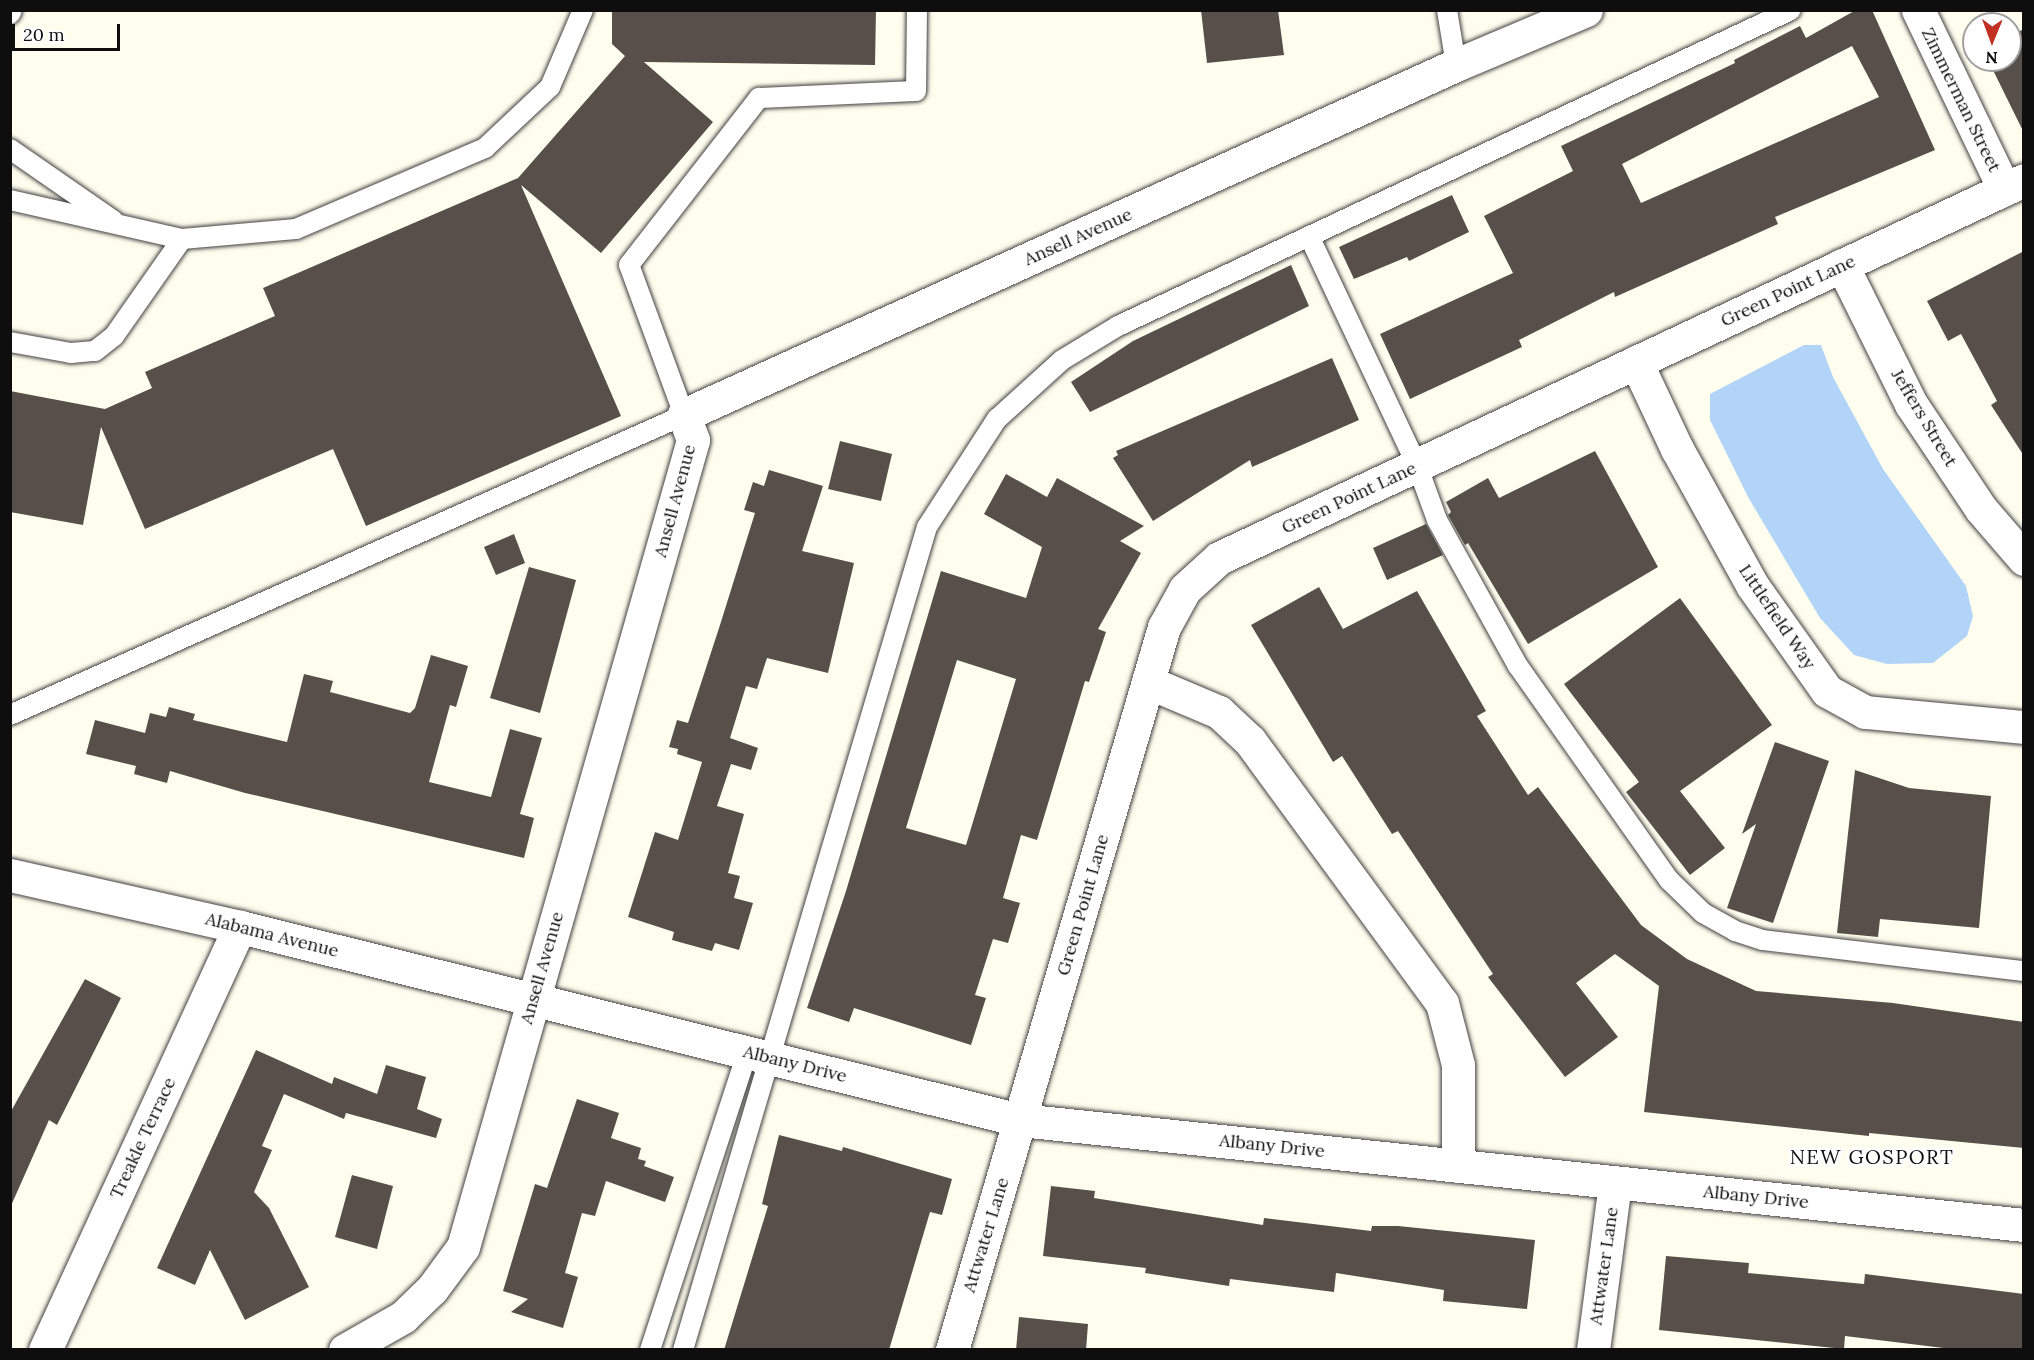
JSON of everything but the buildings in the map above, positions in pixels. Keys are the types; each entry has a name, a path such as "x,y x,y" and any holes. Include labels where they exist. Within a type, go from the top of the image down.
{"street":[{"name":"Zimmerman Street","path":"1918,10 2014,185"},
{"name":"Ansell Avenue","path":"345,1350 403,1317 432,1289 463,1247 693,440 684,416 1456,65 1584,11"},
{"name":"Green Point Lane","path":"1020,1120 1164,627 1185,589 1220,558 2014,185"},
{"name":"Jeffers Street","path":"1842,265 1911,404 1981,509 2024,559"},
{"name":"Littlefield Way","path":"1636,362 1677,449 1752,585 1827,691 1865,712 2024,727"},
{"path":"1148,682 1219,712 1250,741 1442,1003 1458,1065 1458,1166"},
{"name":"Alabama Avenue","path":"10,875 240,927 533,999"},
{"name":"Treakle Terrace","path":"45,1350 240,927"},
{"name":"Albany Drive","path":"533,999 1020,1120 2024,1225"},
{"name":"Attwater Lane","path":"952,1350 1020,1120"},
{"name":"Attwater Lane","path":"1593,1350 1615,1182"}],"lane":[{"path":"10,200 124,228 182,239 296,229 485,148 550,87 583,10"},
{"path":"10,715 684,416 629,265 759,98 916,91 917,10"},
{"path":"1447,10 1456,65"},
{"path":"650,1350 758,1055 927,527 959,472 997,419 1062,360 1118,326 1310,238 1791,10"},
{"path":"10,149 124,228"},
{"path":"1310,238 1417,465 1437,520 1518,666 1669,880 1703,913 1735,931 1763,940 2024,971"},
{"path":"10,342 71,353 95,351 114,336 182,239"},
{"path":"683,1350 758,1055"}],"water":[{"path":"1804,345 1821,345 1833,377 1883,469 1966,586 1973,616 1967,636 1933,663 1887,664 1854,655 1820,618 1748,497 1710,420 1710,394"}],"district":[{"name":"NEW GOSPORT","path":"1872,1156"}]}
